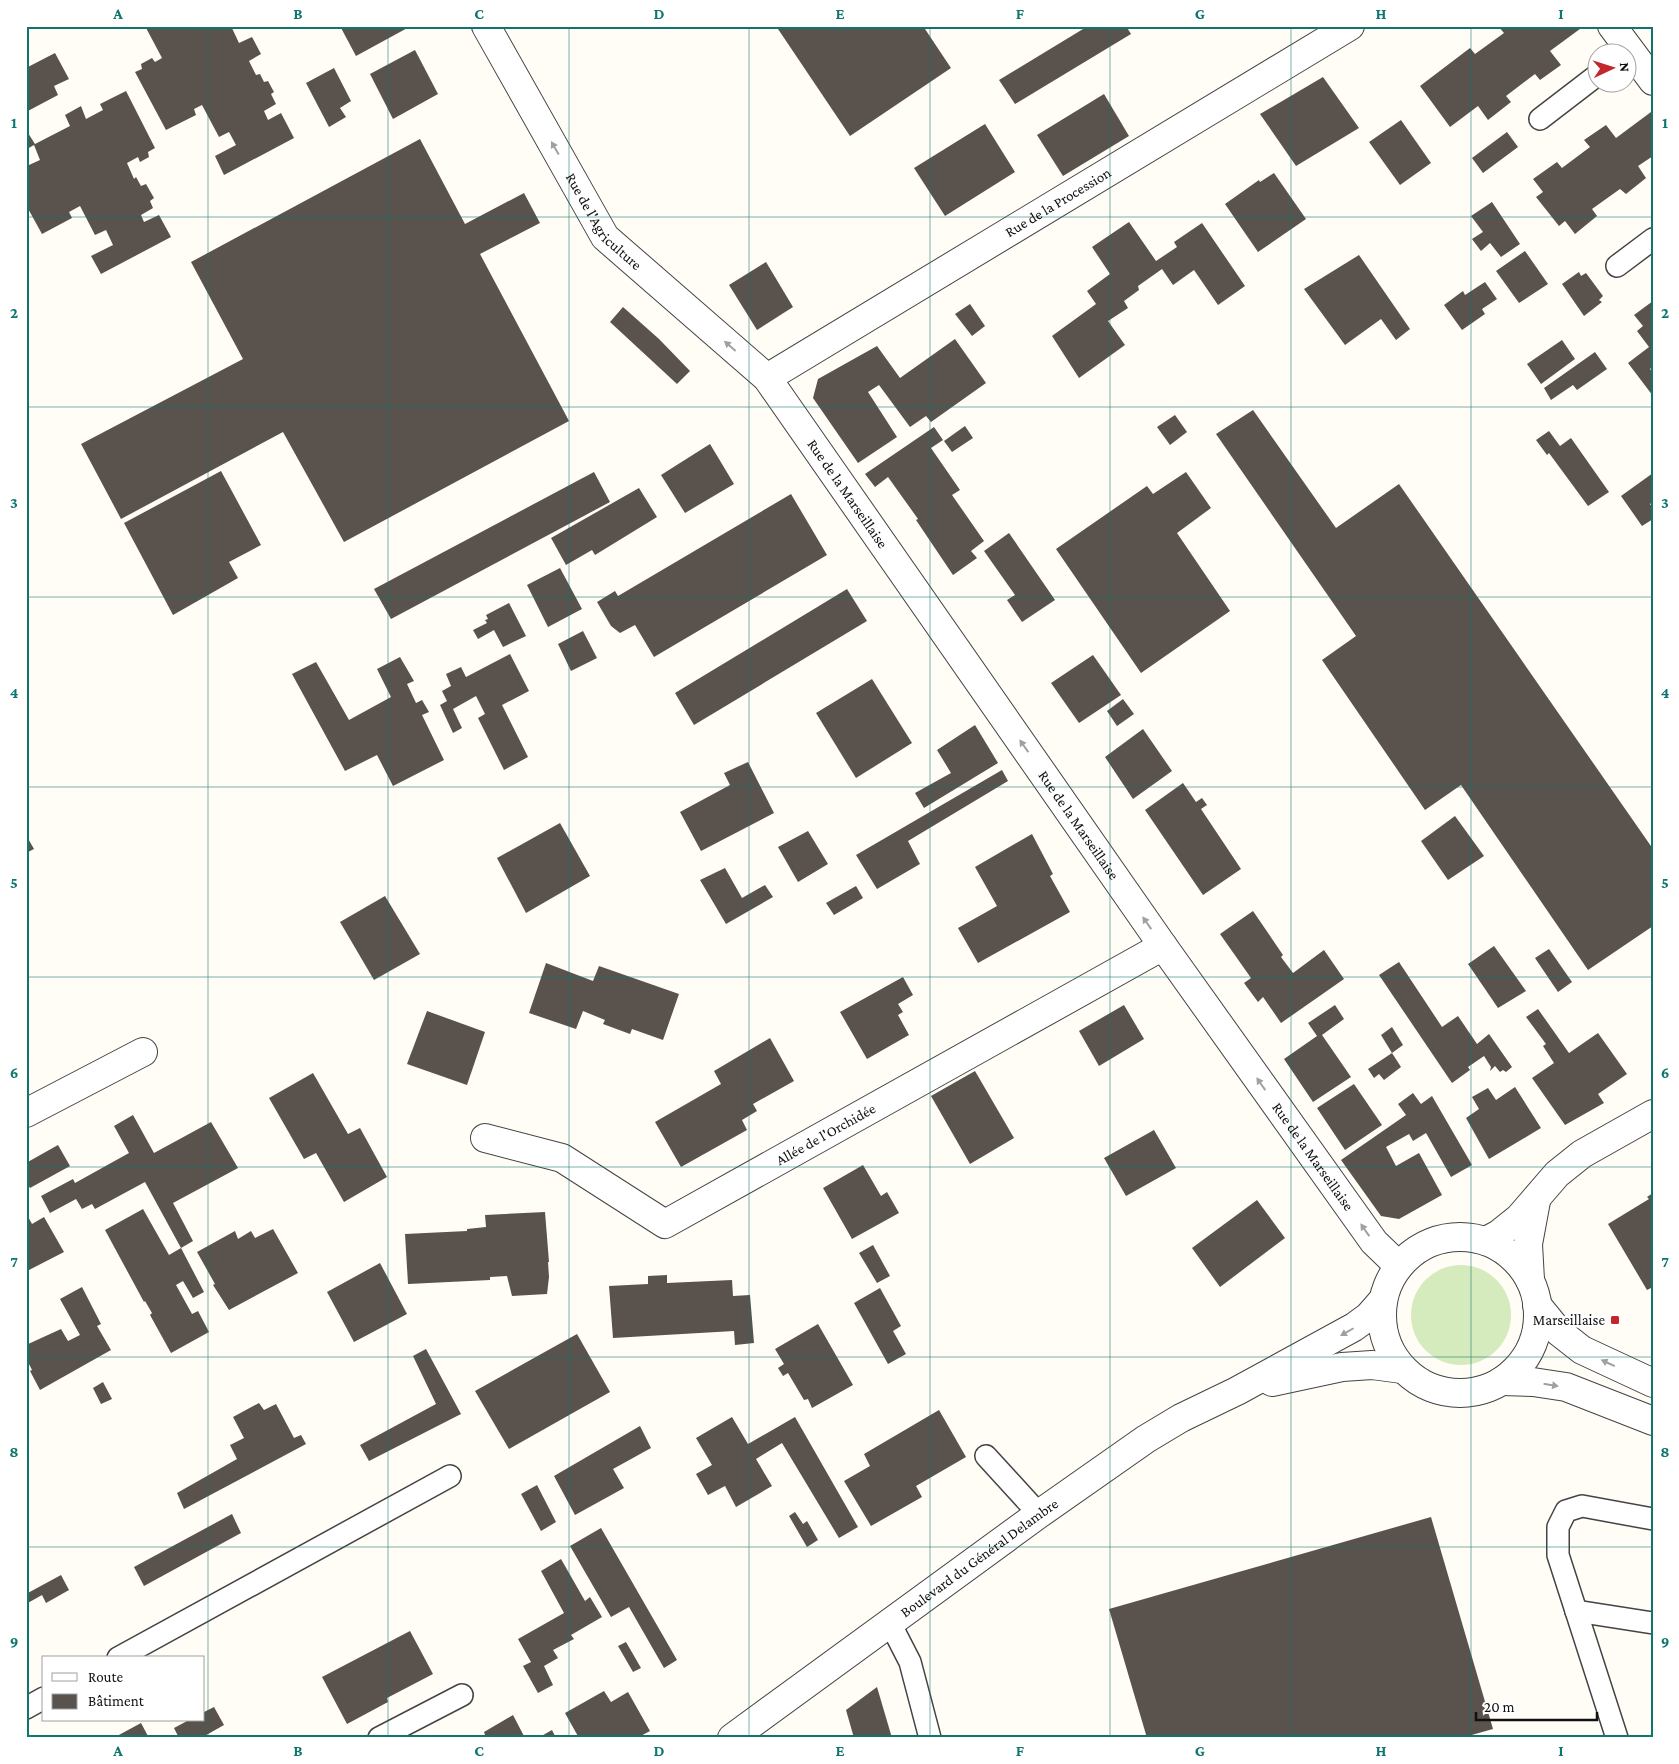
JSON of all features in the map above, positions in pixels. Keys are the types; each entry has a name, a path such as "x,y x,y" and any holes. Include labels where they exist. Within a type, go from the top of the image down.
{"street":[{"name":"Rue de l'Agriculture","path":"486,26 606,237 767,378"},
{"name":"Rue de la Procession","path":"767,378 1350,26"},
{"path":"1612,26 1622,42"},
{"path":"1636,61 1653,81"},
{"name":"Rue de la Marseillaise","path":"767,378 1163,946 1374,1242 1399,1266"},
{"name":"Allée de l'Orchidée","path":"485,1138 562,1158 665,1224 1163,946"},
{"path":"26,1112 143,1052"},
{"path":"1486,1241 1511,1225 1536,1201 1557,1174 1582,1154 1653,1114"},
{"path":"1536,1201 1528,1244 1534,1293 1537,1327 1531,1348 1514,1372 1502,1381 1476,1392 1448,1393 1431,1388 1416,1380 1402,1369 1392,1356 1382,1326 1381,1310 1390,1279 1399,1266 1413,1252 1429,1242 1448,1237 1466,1237 1486,1241 1500,1247 1512,1256 1534,1293 1559,1332 1582,1350 1653,1383"},
{"name":"Boulevard du Général Delambre","path":"732,1738 1039,1514 1146,1439 1180,1418 1237,1391 1354,1327 1369,1316 1383,1300"},
{"name":"Boulevard du Général Delambre","path":"1237,1391 1342,1367 1372,1365 1402,1369"},
{"path":"1502,1381 1533,1382 1566,1387 1653,1421"}],"lane":[{"path":"1540,119 1586,84"},
{"path":"1617,266 1653,239"},
{"path":"986,1456 1039,1514"},
{"path":"122,1656 450,1476"},
{"path":"1617,1738 1558,1555 1558,1527 1566,1511 1582,1506 1653,1519"},
{"path":"1576,1611 1653,1623"},
{"path":"890,1623 910,1662 930,1738"},
{"path":"379,1738 462,1695"},
{"path":"26,1708 42,1699"}],"green space":[{"path":"1461,1265 1480,1269 1496,1280 1507,1296 1511,1315 1507,1334 1496,1350 1480,1361 1461,1365 1442,1361 1426,1350 1415,1334 1411,1315 1415,1296 1426,1280 1442,1269"}],"building":[{"path":"145,26 231,26 239,43 252,37 261,54 249,61 256,75 260,74 264,82 268,81 274,92 271,94 276,104 264,111 268,120 281,113 294,138 224,175 215,156 236,145 229,132 219,137 202,105 194,109 196,115 166,130 135,72 142,69 141,64 152,58 155,62 162,58"},
{"path":"340,26 411,26 356,56"},
{"path":"776,26 923,26 951,68 850,136"},
{"path":"1088,26 1126,26 1131,34 1015,104 999,80"},
{"path":"1498,26 1584,26 1550,51 1561,65 1540,80 1535,74 1506,96 1511,102 1488,120 1478,106 1450,127 1420,86 1470,48 1475,54 1504,33"},
{"path":"415,50 438,94 393,119 370,74"},
{"path":"55,53 69,79 54,86 58,95 26,112 26,68"},
{"path":"334,68 351,101 340,108 346,117 329,127 306,83"},
{"path":"1323,77 1359,128 1296,166 1260,114"},
{"path":"126,91 155,148 148,152 149,157 140,162 138,157 127,163 134,179 136,177 141,186 146,184 154,198 150,201 153,208 141,215 144,222 159,215 171,237 101,274 91,256 113,245 106,230 95,235 80,206 69,212 72,218 42,234 26,205 26,161 29,165 40,160 34,145 27,149 26,135 28,133 35,144 70,126 65,115 81,106 86,119 103,110 100,104"},
{"path":"1104,94 1129,136 1063,176 1037,135"},
{"path":"1651,112 1653,114 1653,156 1638,166 1646,178 1626,194 1620,189 1592,209 1597,216 1575,234 1565,221 1559,226 1536,197 1543,192 1533,179 1557,162 1562,168 1590,147 1584,140 1606,125 1616,138"},
{"path":"1401,120 1431,163 1400,185 1369,142"},
{"path":"985,124 1015,172 945,216 914,168"},
{"path":"1507,132 1518,147 1483,173 1472,158"},
{"path":"420,139 465,224 524,193 540,223 480,254 569,421 344,542 283,432 121,519 81,444 243,359 191,262"},
{"path":"1274,173 1306,219 1258,252 1225,204 1259,180 1260,182"},
{"path":"1492,202 1520,244 1501,257 1490,243 1481,251 1472,239 1483,232 1471,216"},
{"path":"1129,222 1156,261 1177,247 1174,242 1202,223 1245,286 1218,305 1194,270 1173,285 1162,269 1138,286 1139,290 1124,301 1128,308 1108,321 1125,345 1079,378 1052,336 1096,304 1087,291 1110,274 1092,247"},
{"path":"1525,251 1548,284 1519,303 1496,271"},
{"path":"1359,255 1410,329 1396,340 1381,319 1345,345 1304,289"},
{"path":"766,262 793,307 757,330 729,285"},
{"path":"1579,272 1581,276 1586,273 1603,296 1599,300 1602,302 1584,316 1562,284"},
{"path":"1485,282 1497,299 1482,309 1485,314 1462,330 1444,305 1463,291 1465,295"},
{"path":"1653,301 1653,366 1650,369 1653,373 1653,396 1628,363 1649,347 1637,331 1643,326 1634,315"},
{"path":"970,304 985,326 972,336 955,314"},
{"path":"623,307 659,339 690,371 677,384 610,322"},
{"path":"955,339 986,383 931,422 926,416 910,427 879,385 868,392 897,437 858,463 813,398 818,379 877,346 900,378"},
{"path":"1562,340 1575,359 1541,384 1527,364"},
{"path":"1595,352 1607,369 1577,390 1573,385 1551,400 1544,388"},
{"path":"1253,410 1336,528 1399,484 1653,849 1653,926 1588,970 1461,785 1425,810 1322,660 1356,636 1216,434"},
{"path":"1175,415 1187,432 1170,445 1157,427"},
{"path":"965,426 973,438 952,452 944,441"},
{"path":"934,427 943,440 931,448 960,490 952,495 984,541 971,551 977,558 953,575 916,520 918,519 888,477 875,487 865,474"},
{"path":"1549,431 1560,446 1571,438 1609,492 1588,506 1549,453 1547,455 1536,440"},
{"path":"710,444 734,484 685,513 661,475"},
{"path":"221,471 261,545 229,562 238,578 173,615 124,523"},
{"path":"594,472 610,502 391,619 374,589"},
{"path":"1186,472 1211,508 1177,533 1230,611 1141,673 1056,549 1147,486 1153,494"},
{"path":"1653,473 1653,502 1650,504 1653,508 1653,519 1642,526 1621,496"},
{"path":"639,488 657,517 595,555 592,550 566,565 551,538"},
{"path":"791,494 827,555 654,657 635,625 620,633 611,626 597,602 615,591 618,596"},
{"path":"1009,533 1055,600 1022,622 1007,600 1015,595 984,551"},
{"path":"560,568 582,609 548,627 527,585"},
{"path":"847,589 867,621 694,725 675,693"},
{"path":"509,603 526,636 503,647 494,630 478,639 473,630 487,623 485,620 488,619 486,615"},
{"path":"583,631 597,658 571,671 558,644"},
{"path":"510,654 529,691 502,705 528,757 504,770 478,718 485,714 476,696 453,709 462,728 453,733 440,705 447,701 442,691 451,686 446,674 461,667 466,677"},
{"path":"1093,655 1121,695 1079,723 1051,683"},
{"path":"400,657 414,681 407,684 416,703 422,700 429,712 422,715 444,760 393,786 377,755 345,771 292,674 316,662 349,720 391,697 377,669"},
{"path":"872,679 912,743 856,778 816,713"},
{"path":"1123,699 1134,714 1117,726 1107,711"},
{"path":"975,725 998,763 924,808 915,793 951,773 937,750"},
{"path":"1143,729 1172,771 1133,799 1105,757"},
{"path":"748,762 774,813 701,851 680,812 730,785 724,773"},
{"path":"1002,770 1008,781 908,841 920,864 877,889 856,855"},
{"path":"1183,783 1196,802 1202,798 1207,805 1201,809 1241,869 1203,895 1145,810"},
{"path":"1455,816 1484,856 1448,880 1421,841"},
{"path":"560,823 590,876 526,913 497,858"},
{"path":"808,831 828,864 798,882 778,847"},
{"path":"1032,834 1053,874 1050,876 1070,912 978,963 958,928 997,906 975,867"},
{"path":"26,835 34,849 26,853"},
{"path":"725,868 742,898 765,885 773,897 726,924 700,880"},
{"path":"856,886 863,898 834,915 826,903"},
{"path":"385,896 420,954 374,980 340,922"},
{"path":"1253,911 1293,973 1324,950 1344,979 1281,1023 1263,997 1258,1002 1244,983 1251,978 1220,934"},
{"path":"1494,946 1526,991 1498,1008 1468,964"},
{"path":"1549,949 1572,982 1558,992 1535,958"},
{"path":"1399,962 1442,1027 1458,1016 1477,1044 1489,1034 1512,1067 1506,1072 1503,1070 1500,1072 1495,1066 1490,1071 1491,1067 1484,1056 1468,1067 1470,1070 1452,1083 1379,975"},
{"path":"546,963 593,981 599,966 679,994 663,1040 632,1029 630,1034 603,1024 605,1020 583,1011 576,1029 529,1013"},
{"path":"903,977 913,995 898,1004 903,1012 898,1015 909,1035 867,1059 840,1012"},
{"path":"1124,1005 1144,1039 1099,1066 1079,1031"},
{"path":"1335,1005 1344,1019 1322,1035 1351,1077 1313,1102 1284,1059 1317,1036 1308,1023"},
{"path":"1538,1009 1569,1053 1598,1033 1627,1074 1598,1094 1604,1103 1565,1125 1532,1078 1554,1063 1543,1046 1546,1044 1526,1017"},
{"path":"427,1011 485,1032 467,1085 407,1064"},
{"path":"1392,1027 1403,1045 1392,1053 1381,1035"},
{"path":"770,1038 794,1081 753,1104 757,1111 742,1120 747,1130 681,1167 655,1122 721,1084 714,1071"},
{"path":"1392,1053 1401,1067 1384,1080 1379,1074 1374,1078 1368,1069"},
{"path":"975,1071 1014,1138 970,1164 931,1096"},
{"path":"313,1073 348,1134 360,1128 387,1177 344,1202 316,1153 304,1159 269,1098"},
{"path":"1354,1084 1382,1125 1345,1150 1317,1108"},
{"path":"1515,1087 1541,1128 1489,1159 1466,1118 1479,1109 1472,1097 1488,1088 1496,1100"},
{"path":"1413,1093 1421,1104 1432,1096 1472,1165 1451,1177 1426,1133 1413,1141 1409,1134 1386,1147 1396,1166 1419,1153 1442,1195 1399,1219 1381,1216 1341,1160 1406,1115 1398,1104"},
{"path":"133,1115 154,1153 211,1122 238,1168 173,1203 193,1241 181,1248 145,1182 95,1209 92,1204 82,1209 76,1199 50,1213 41,1196 73,1179 75,1183 129,1153 114,1126"},
{"path":"1154,1130 1176,1168 1126,1196 1104,1158"},
{"path":"58,1145 70,1166 30,1188 26,1182 26,1163"},
{"path":"863,1165 881,1196 887,1192 899,1213 852,1239 823,1188"},
{"path":"1653,1193 1653,1287 1647,1290 1608,1224 1649,1199 1647,1197"},
{"path":"1257,1200 1285,1238 1220,1287 1192,1248"},
{"path":"143,1209 169,1255 181,1248 204,1292 193,1298 183,1281 176,1285 192,1314 198,1311 209,1332 171,1353 150,1315 152,1313 144,1302 105,1230"},
{"path":"545,1212 549,1262 547,1294 512,1296 507,1276 490,1277 490,1280 408,1284 405,1234 467,1231 467,1229 486,1227 485,1215"},
{"path":"26,1213 32,1224 44,1217 64,1252 29,1270 26,1265"},
{"path":"273,1229 298,1273 229,1310 213,1285 215,1284 197,1252 235,1231 238,1239 251,1231 255,1238"},
{"path":"873,1245 890,1276 877,1283 859,1253"},
{"path":"380,1263 407,1314 354,1342 327,1292"},
{"path":"667,1275 667,1283 732,1280 733,1296 750,1295 754,1343 735,1345 734,1331 613,1338 609,1286 648,1284 648,1276"},
{"path":"82,1287 101,1324 97,1326 111,1350 40,1390 30,1371 32,1370 28,1362 26,1363 26,1345 61,1329 68,1341 80,1335 60,1299"},
{"path":"880,1288 901,1326 893,1331 906,1354 888,1364 854,1303"},
{"path":"818,1324 853,1385 812,1408 808,1399 804,1400 788,1373 783,1376 778,1368 784,1364 775,1349"},
{"path":"577,1334 610,1392 509,1449 475,1391"},
{"path":"426,1349 461,1414 369,1461 360,1445 436,1404 413,1356"},
{"path":"103,1382 112,1399 101,1404 93,1388"},
{"path":"259,1403 264,1410 276,1404 294,1438 301,1435 306,1444 184,1509 177,1493 237,1459 230,1445 244,1438 233,1417"},
{"path":"939,1410 966,1457 916,1486 922,1497 871,1526 844,1481 870,1466 864,1454"},
{"path":"732,1417 748,1444 795,1417 858,1527 839,1538 782,1443 756,1459 772,1486 736,1507 725,1486 708,1495 696,1474 712,1465 696,1438"},
{"path":"640,1426 651,1448 613,1469 624,1488 575,1515 554,1476"},
{"path":"537,1485 556,1522 541,1531 521,1494"},
{"path":"795,1512 803,1524 807,1521 818,1540 807,1547 789,1516"},
{"path":"232,1514 241,1533 144,1586 134,1567"},
{"path":"1431,1517 1493,1729 1461,1738 1147,1738 1109,1609"},
{"path":"601,1528 677,1660 664,1668 629,1607 611,1617 570,1546"},
{"path":"561,1559 585,1601 590,1597 602,1617 571,1635 574,1639 553,1650 558,1658 544,1666 553,1685 538,1693 523,1666 531,1662 518,1639 564,1613 541,1571"},
{"path":"61,1575 69,1590 46,1603 42,1595 26,1604 26,1594"},
{"path":"410,1631 433,1674 387,1698 388,1702 347,1724 322,1677"},
{"path":"626,1642 641,1668 633,1672 618,1646"},
{"path":"877,1687 892,1738 854,1738 846,1710"},
{"path":"604,1691 611,1702 628,1692 650,1731 637,1738 579,1738 565,1713"},
{"path":"214,1707 224,1725 201,1738 179,1738 174,1728 185,1722 205,1722 205,1712"},
{"path":"513,1715 525,1738 481,1738 485,1735 484,1732"},
{"path":"141,1723 149,1738 113,1738 117,1736"},
{"path":"552,1730 556,1738 538,1738"}],"place":[{"name":"Marseillaise","path":"1615,1320"}]}
